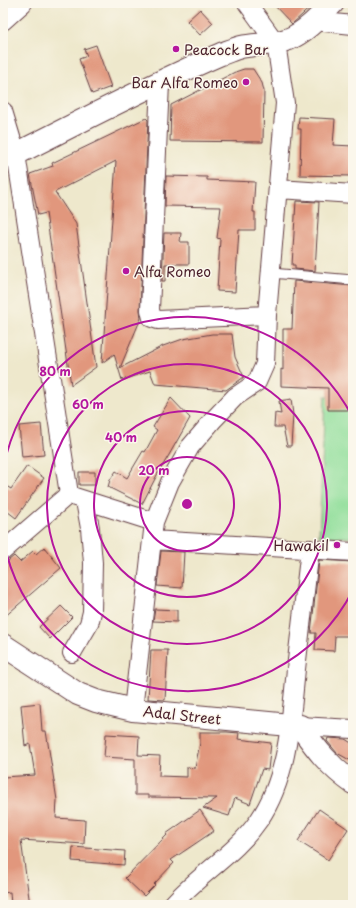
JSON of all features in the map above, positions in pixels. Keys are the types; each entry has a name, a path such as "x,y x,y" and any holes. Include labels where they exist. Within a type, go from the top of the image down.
{"street":[{"path":"3,21 23,3"},
{"path":"133,710 153,531 170,482 190,447 235,397 257,382 265,364 285,103 276,43 247,3"},
{"path":"10,156 160,82 228,51 241,47 276,43 288,39 296,35 314,21 333,3"},
{"path":"314,21 353,25"},
{"path":"160,82 150,310 152,318 158,320 268,314"},
{"path":"3,111 10,156 77,497 90,528 93,563 92,612 89,624 72,653"},
{"path":"279,189 353,194"},
{"path":"77,497 153,531 310,549 353,552"},
{"path":"3,551 77,497"},
{"path":"172,905 194,882 233,850 259,820 272,794 283,766 295,726 310,549"},
{"name":"Adal Street","path":"3,645 78,694 96,702 133,710 295,726"},
{"path":"295,726 353,729"},
{"path":"295,726 338,772 353,783"}],"lane":[{"path":"271,273 353,280"}],"green space":[{"path":"325,396 353,398 353,538 319,536"}],"building":[{"path":"272,3 315,3 292,24"},
{"path":"200,9 213,23 200,35 187,21"},
{"path":"96,45 111,87 92,94 79,59 87,56 84,49"},
{"path":"244,69 253,69 262,83 264,91 263,142 170,141 171,105 235,72"},
{"path":"299,117 335,119 333,145 353,146 353,176 300,175 301,129 298,129"},
{"name":"Alfa Romeo","path":"146,118 148,120 140,310 141,318 120,368 163,346 183,339 212,334 232,334 235,357 244,377 226,390 155,384 150,371 122,380 114,354 102,363 116,161 55,192 76,224 96,367 71,385 46,213 38,215 30,174 53,166 52,163"},
{"path":"166,176 207,177 207,180 255,182 253,212 255,212 255,230 239,230 235,292 217,291 220,239 217,238 221,207 165,206"},
{"path":"296,201 319,202 315,271 295,269 295,265 292,265"},
{"path":"164,233 181,233 180,242 189,242 189,264 165,264 165,281 162,281"},
{"path":"294,281 353,286 353,410 328,410 328,388 281,386 281,369 283,370 283,329 292,329"},
{"path":"171,398 190,418 142,504 108,487 110,480 116,471 127,478 143,451 145,452 157,430 153,427"},
{"path":"291,399 293,415 291,446 287,446 283,427 274,427 275,413 281,414 279,401"},
{"path":"41,424 44,455 22,457 19,426"},
{"path":"27,466 44,478 16,518 3,508 3,484 11,489"},
{"path":"79,472 95,472 95,485 79,485"},
{"path":"44,547 61,568 3,618 3,565 14,556 20,562 33,551 36,554"},
{"path":"161,551 184,552 182,588 157,586"},
{"path":"319,560 353,562 353,636 335,636 334,651 315,650 316,633 311,633"},
{"path":"61,606 72,617 50,639 39,627"},
{"path":"155,609 177,610 177,622 153,621"},
{"path":"151,650 168,650 165,700 148,699"},
{"path":"40,703 42,731 46,731 57,800 56,818 85,820 84,844 21,840 30,905 11,905 10,892 3,893 3,777 35,775 30,744 25,746 21,705"},
{"path":"200,732 239,733 238,739 271,743 268,770 262,769 250,804 235,798 229,816 203,808 217,798 148,797 148,795 135,795 135,759 104,757 106,734 139,736 138,755 160,756 159,776 187,777 187,767 195,768 200,743"},
{"path":"328,738 345,739 353,744 353,762 337,753 327,741"},
{"path":"319,809 348,829 328,860 298,841"},
{"path":"200,810 214,831 171,860 174,863 144,896 125,878 167,835 166,834"},
{"path":"73,847 125,851 124,865 72,861"}],"place":[{"name":"Peacock Bar","path":"176,49"},
{"name":"Bar Alfa Romeo","path":"246,82"},
{"name":"Alfa Romeo","path":"126,271"},
{"name":"Hawakil","path":"337,545"}]}
